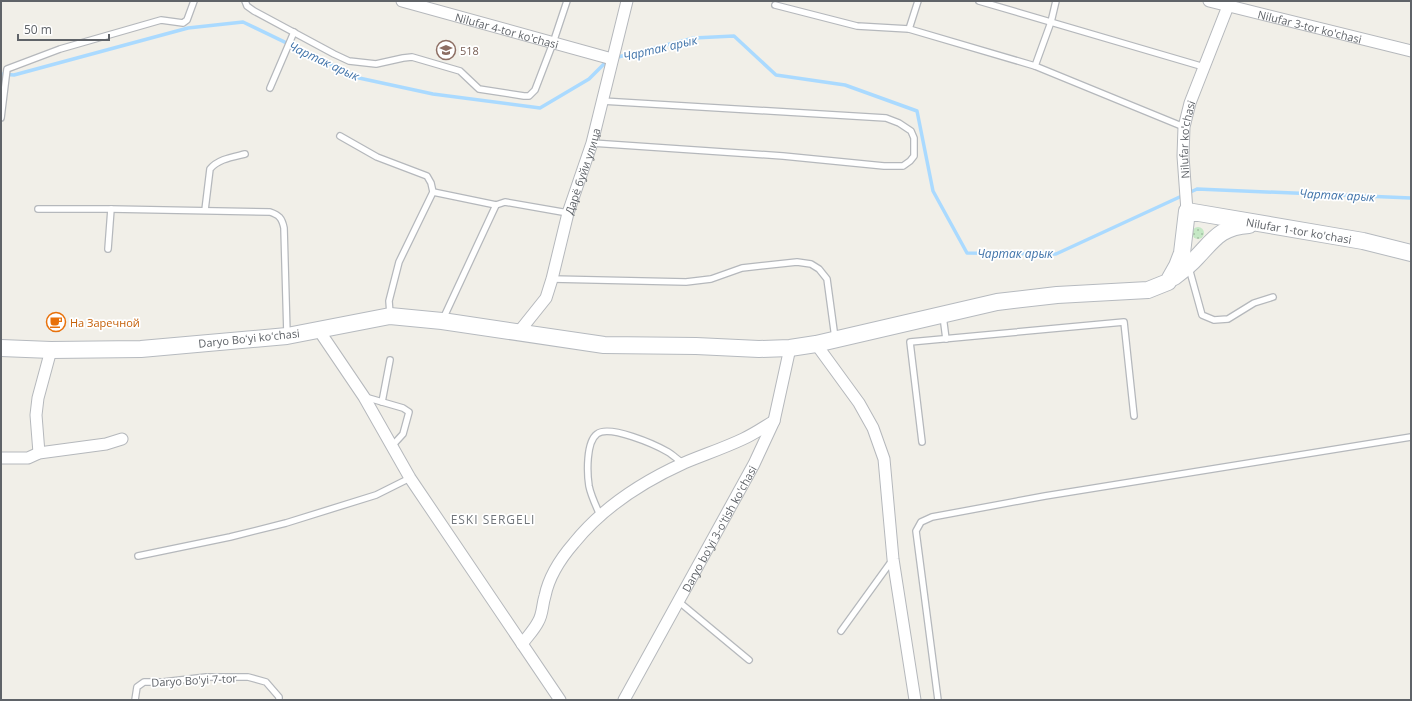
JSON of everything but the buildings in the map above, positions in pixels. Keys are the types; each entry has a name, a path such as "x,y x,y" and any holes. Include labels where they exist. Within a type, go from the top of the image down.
{"street":[{"name":"Nilufar 4-tor ko'chasi","path":"402,1 612,59"},
{"name":"Дарё буйи улица","path":"518,333 546,298 568,213 592,143 612,59 628,1"},
{"name":"Nilufar 3-tor ko'chasi","path":"1209,1 1229,4 1411,51"},
{"name":"Nilufar ko'chasi","path":"1168,282 1180,259 1187,211 1183,156 1184,128 1190,102 1229,4"},
{"name":"Nilufar 1-tor ko'chasi","path":"1187,211 1363,241 1411,253"},
{"path":"1168,282 1188,266 1212,240 1222,232 1238,226 1268,224"},
{"name":"Daryo Boʻyi koʻchasi","path":"1,348 51,350 141,349 287,336 390,316 442,321 604,345 696,346 759,349 790,348 816,344 997,302 1057,295 1148,290 1168,282"},
{"path":"318,329 364,397 410,478 560,700"},
{"path":"816,344 859,403 873,428 884,459 893,559 915,700"},
{"name":"Daryo bo'yi 3-o'tish ko'chasi","path":"624,700 754,464 774,421 790,348"},
{"path":"39,453 36,415 38,398 51,350"},
{"path":"522,644 538,624 550,580 559,562 600,515 617,500 636,489 683,464 744,439 774,421"},
{"path":"1,458 28,458 39,453 106,444 122,439"}],"lane":[{"path":"1,118 4,70 60,49 161,20 183,23 187,20 194,1"},
{"path":"245,1 247,6 254,11 349,61 376,64 412,57 460,71 479,89 524,96 529,96 535,90 567,1"},
{"path":"909,29 918,1"},
{"path":"979,1 1204,67"},
{"path":"1035,66 1051,22 1056,1"},
{"path":"775,5 857,26 909,29 1035,66 1184,128"},
{"path":"270,88 294,32"},
{"path":"592,143 783,156 884,166 903,166 914,156 914,138 911,131 899,123 886,118 602,101"},
{"path":"340,136 377,156 427,176 432,183 433,192 399,262 389,301 390,316"},
{"path":"205,210 210,170 219,162 245,154"},
{"path":"433,192 496,204 506,202 568,213"},
{"path":"442,321 496,204"},
{"path":"38,209 205,210 270,212 277,214 282,219 284,228 287,336"},
{"path":"108,249 111,209"},
{"path":"552,279 686,282 711,279 742,268 798,262 811,264 819,269 827,279 836,339"},
{"path":"1188,266 1202,315 1214,320 1228,319 1254,303 1273,297"},
{"path":"942,314 946,339"},
{"path":"922,442 910,342 1124,322 1134,416"},
{"path":"382,402 390,360"},
{"path":"364,397 403,408 409,412 403,434 392,446"},
{"path":"600,515 589,486 588,451 591,440 597,433 605,430 626,434 668,452 683,464"},
{"path":"938,700 916,531 921,522 932,517 1045,496 1411,437"},
{"path":"138,556 230,537 286,523 376,495 410,478"},
{"path":"840,630 893,559"},
{"path":"678,601 749,660"},
{"name":"Daryo Bo'yi 7-tor","path":"135,700 137,687 144,682 163,682 206,677 248,677 266,682 279,697 279,700"}],"green space":[{"path":"1196,227 1200,227 1204,233 1200,239 1196,239 1192,235 1192,231"}],"waterway":[{"name":"Чартак арык","path":"1,74 14,75 188,28 243,22 359,78 433,94 540,108 589,79 608,60"},
{"name":"Чартак арык","path":"614,58 694,38 734,36 776,75 845,85 917,111 933,191 967,253 1056,254 1197,189 1411,198"}],"place":[{"name":"518","path":"446,50"},
{"name":"На Заречной","path":"56,322"}],"district":[{"name":"ESKI SERGELI","path":"493,519"}]}
